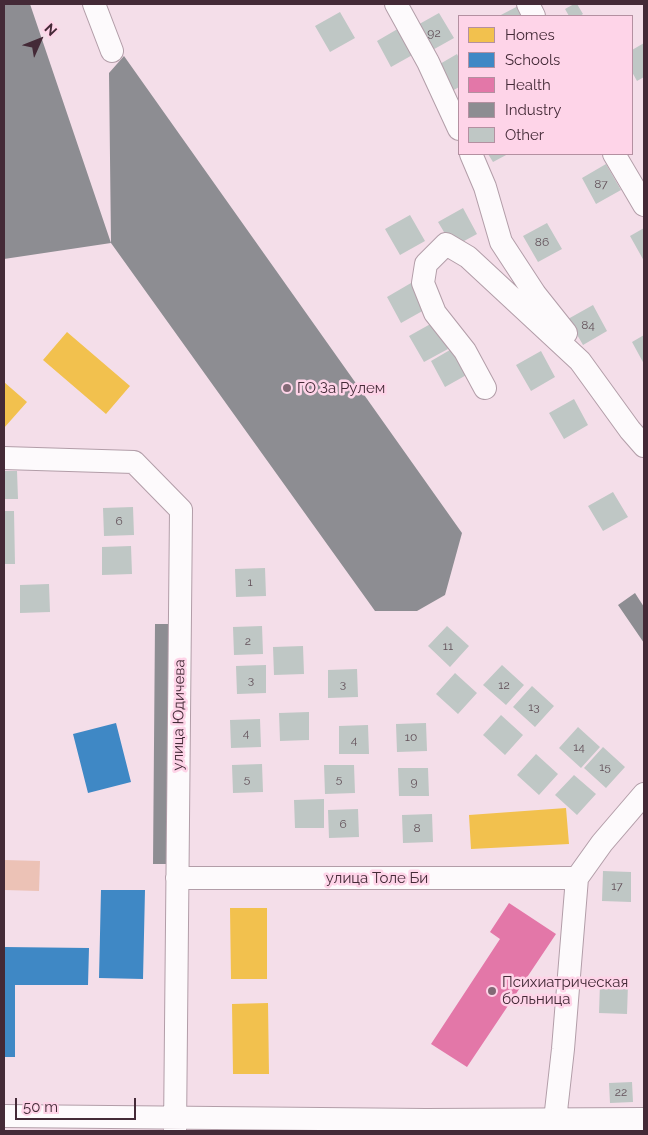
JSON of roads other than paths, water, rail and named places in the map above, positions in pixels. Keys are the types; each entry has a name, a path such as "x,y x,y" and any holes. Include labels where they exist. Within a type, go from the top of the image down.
{"street":[{"path":"94,4 112,52"},
{"path":"396,4 428,62 458,127"},
{"path":"471,155 485,187 501,242 535,294 564,330 580,361 630,430 644,446"},
{"path":"615,155 644,205"},
{"path":"485,388 465,351 435,313 424,283 426,264 446,244 468,257 580,361"},
{"name":"улица Юдичева","path":"4,458 134,462 181,510 175,1124"},
{"path":"557,1126 577,878 602,843 644,794"},
{"name":"улица Толе Би","path":"178,878 577,878"},
{"path":"4,1116 97,1124 557,1126 644,1120"}],"place":[{"name":"ГО За Рулем","path":"287,388"},
{"name":"Психиатрическая больница","path":"492,991"}]}
